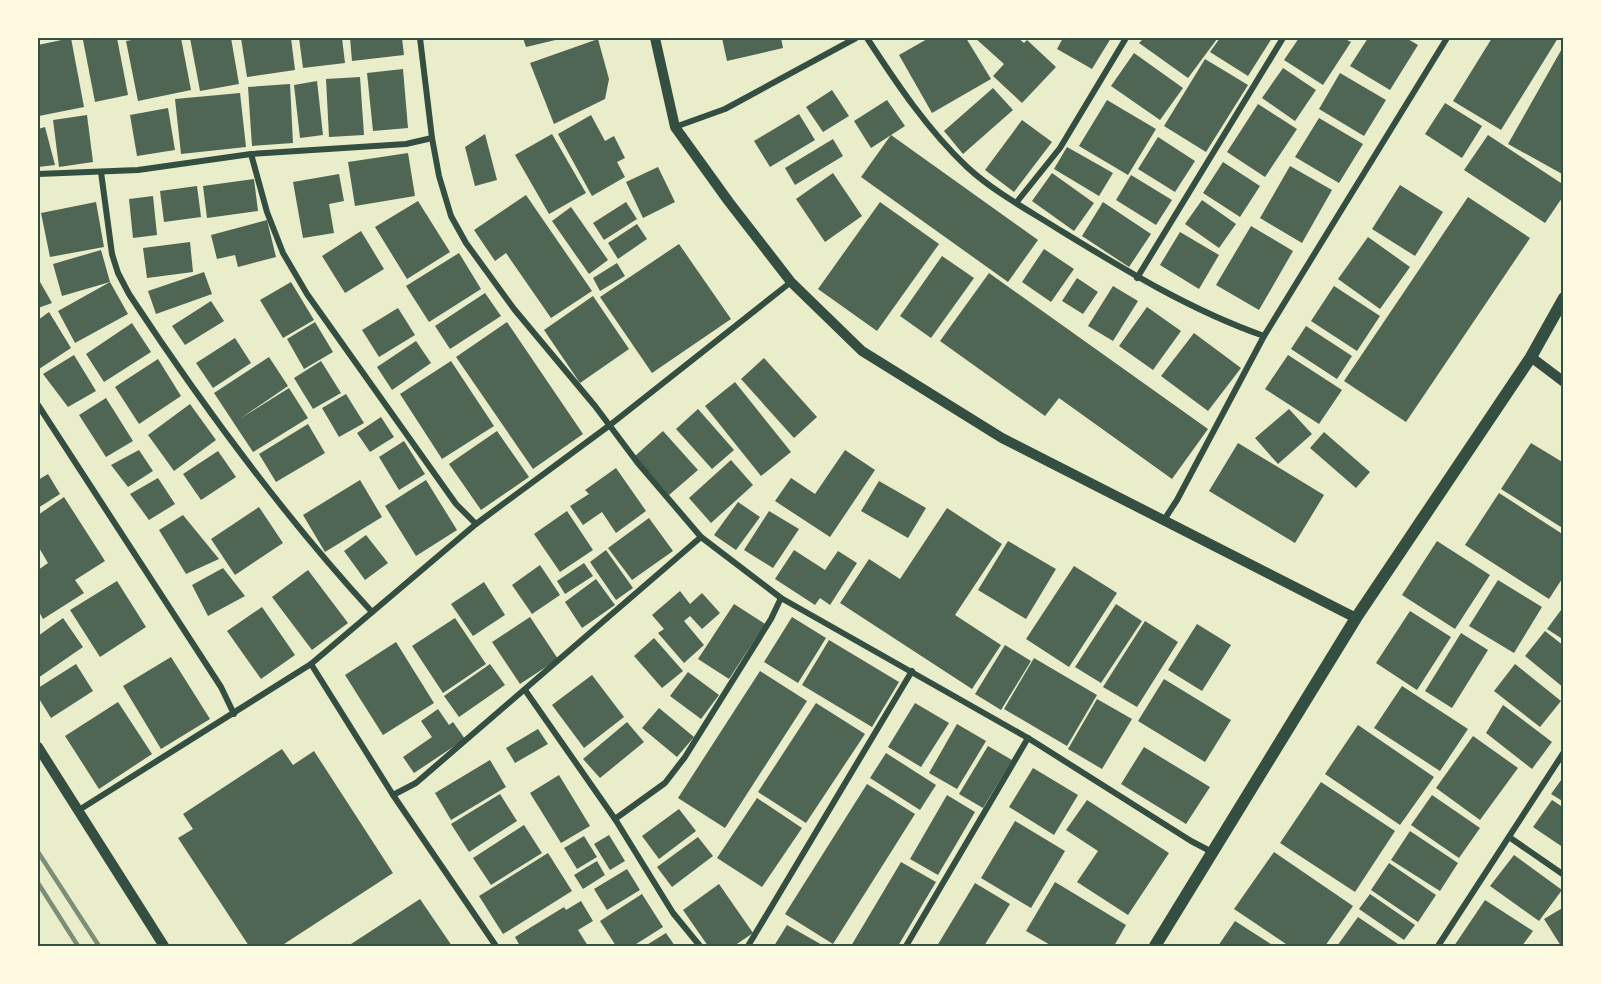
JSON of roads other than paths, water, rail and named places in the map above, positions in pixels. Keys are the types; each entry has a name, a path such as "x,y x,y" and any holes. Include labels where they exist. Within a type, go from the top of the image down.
{"main road":[{"path":"1155,946 1356,618 1531,357 1563,298"}],"street":[{"path":"420,38 439,176 451,216 466,243 514,309 610,425 637,462 701,537 781,598 1028,738 1213,852"},
{"path":"655,38 675,127 791,282 862,351 1002,438 1356,618"},
{"path":"675,127 725,109 856,38"},
{"path":"867,38 899,87 932,130 969,169 1016,203 1137,278 1228,324 1264,336"},
{"path":"1016,203 1060,148 1126,38"},
{"path":"1137,278 1283,38"},
{"path":"1164,520 1177,500 1264,336 1447,38"},
{"path":"38,174 138,170 251,154 406,144 432,138"},
{"path":"251,154 267,212 283,253 307,294 456,504 476,524"},
{"path":"101,172 112,254 118,273 129,294 222,429 317,549 372,612"},
{"path":"79,810 311,664 476,524 610,425 791,282"},
{"path":"1531,357 1563,382"},
{"path":"38,405 221,687 234,714"},
{"path":"393,795 416,783 701,537"},
{"path":"615,819 665,783 685,757 771,619 781,598"},
{"path":"311,664 393,795 496,946"},
{"path":"748,946 912,671"},
{"path":"525,690 615,819 673,913 700,946"},
{"path":"906,946 1028,738"},
{"path":"38,747 164,946"},
{"path":"1438,946 1563,753"},
{"path":"1509,837 1563,875"}],"railway":[{"path":"38,852 99,946"},
{"path":"38,883 78,946"}]}
